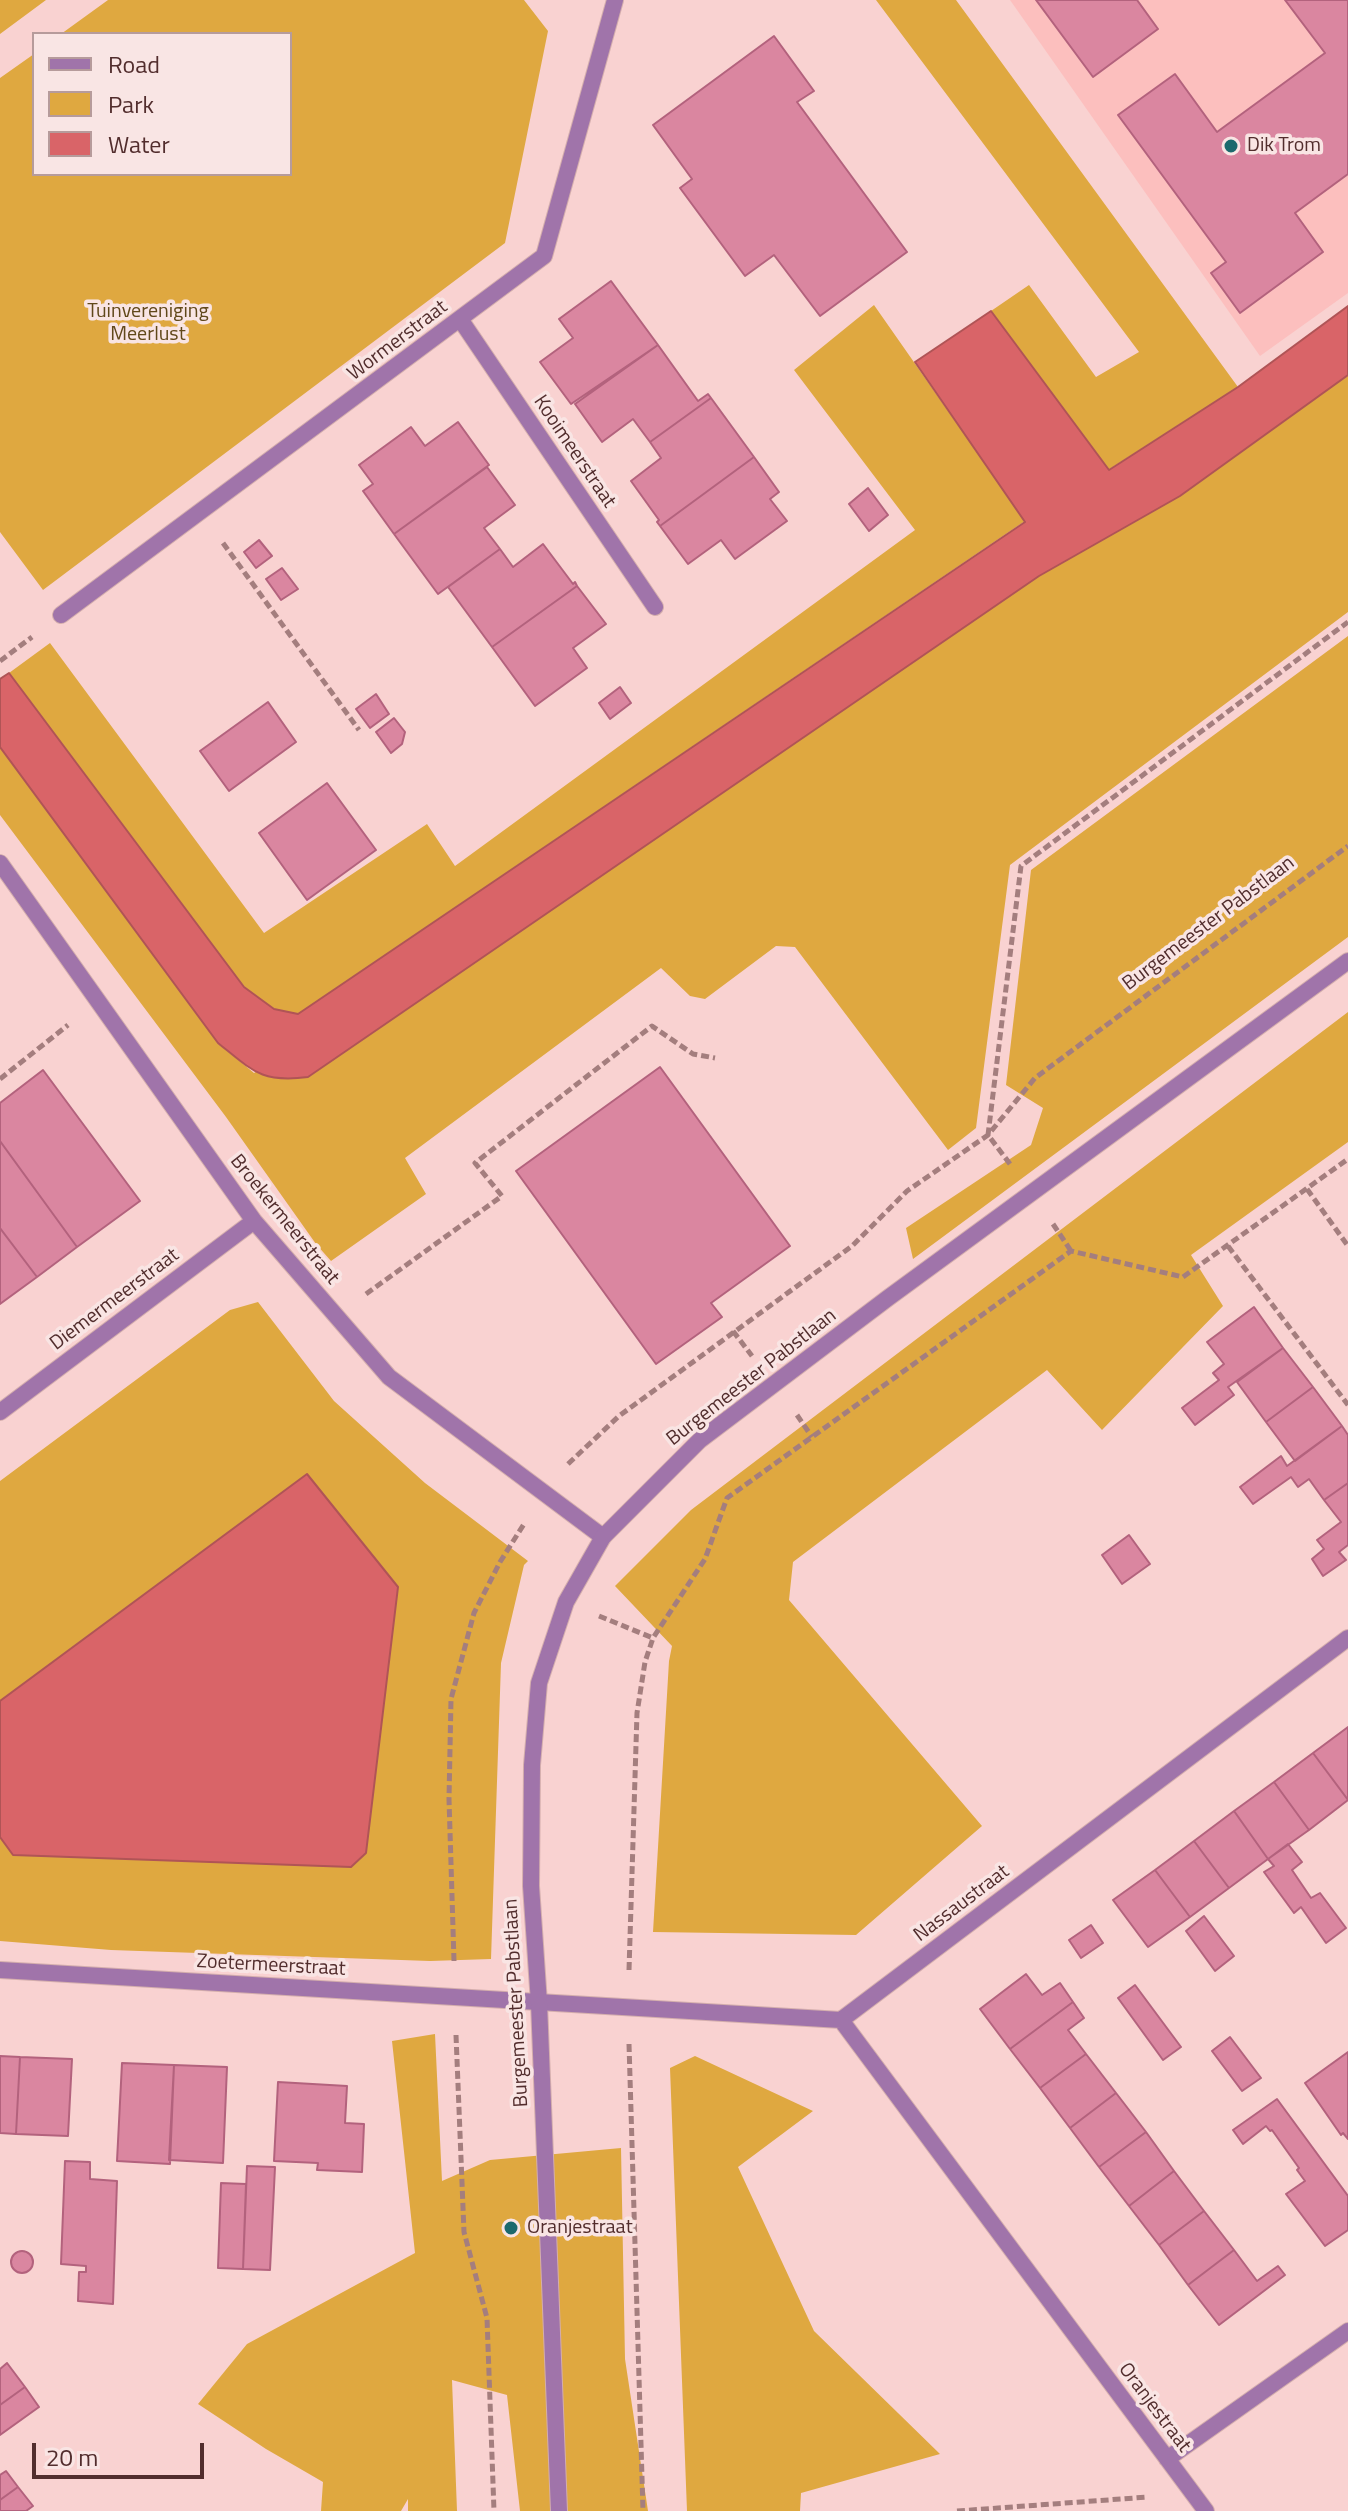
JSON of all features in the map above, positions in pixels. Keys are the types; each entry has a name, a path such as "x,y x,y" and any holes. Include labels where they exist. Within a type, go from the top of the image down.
{"street":[{"name":"Wormerstraat","path":"61,615 544,256 615,0"},
{"name":"Kooimeerstraat","path":"460,319 655,607"},
{"name":"Broekermeerstraat","path":"0,863 254,1221 389,1377 603,1537"},
{"name":"Burgemeester Pabstlaan","path":"559,2511 539,2003 531,1886 532,1765 539,1683 566,1602 603,1537 700,1440 899,1289 1348,961"},
{"name":"Diemermeerstraat","path":"0,1412 254,1221"},
{"name":"Nassaustraat","path":"841,2020 1348,1638"},
{"name":"Zoetermeerstraat","path":"0,1970 539,2003"},
{"path":"539,2003 841,2020"},
{"name":"Oranjestraat","path":"841,2020 1206,2511"},
{"path":"1167,2459 1348,2331"}],"path":[{"path":"200,512 359,730"},
{"path":"988,1135 1021,866 1348,622"},
{"name":"Burgemeester Pabstlaan","path":"543,1494 578,1452 619,1416 852,1246 907,1191 988,1135 1035,1078 1348,846"},
{"path":"0,1079 98,1002"},
{"path":"336,1316 502,1196 475,1163 652,1026 693,1054 715,1058"},
{"path":"643,2511 628,2008 637,1713 645,1662 653,1638 705,1559 727,1498 1071,1251 1183,1277 1348,1159"},
{"path":"1307,1189 1348,1246"},
{"path":"1228,1246 1348,1405"},
{"path":"566,1602 653,1638"},
{"path":"957,2511 1193,2494"}],"shaded area":[{"name":"Dik Trom","path":"1010,0 1348,0 1348,293 1260,356"}],"green space":[{"path":"0,0 46,0 0,34"},
{"name":"Tuinvereniging Meerlust","path":"108,0 524,0 548,31 505,243 43,590 0,532 0,78 32,55 32,176 292,176 292,32 64,32"},
{"path":"876,0 956,0 1238,387 1108,470 991,311 1029,285 1096,377 1139,352"},
{"path":"874,305 1025,521 298,1014 274,1009 244,987 9,673 50,643 264,933 427,824 455,866 915,530 794,370"},
{"path":"1348,375 1348,612 1010,865 976,1128 948,1150 795,947 776,946 705,999 690,996 661,968 405,1158 426,1194 331,1261 0,815 0,747 218,1043 254,1073 1039,576 1180,496"},
{"path":"1348,636 1348,937 913,1259 906,1228 1031,1145 1043,1108 1006,1085 1031,870"},
{"path":"1348,1012 1348,1142 1191,1255 1223,1306 1102,1430 1047,1370 793,1562 789,1600 982,1826 856,1935 653,1932 672,1646 615,1586 691,1510"},
{"path":"258,1302 334,1401 425,1483 528,1561 524,1565 501,1663 491,1959 430,1961 111,1950 0,1941 0,1837 13,1855 351,1867 307,1474 0,1701 0,1481 230,1310"},
{"path":"435,2034 442,2181 490,2160 621,2148 625,2359 648,2511 520,2511 507,2395 452,2380 457,2511 408,2511 408,2499 401,2511 321,2511 323,2482 198,2404 247,2344 415,2253 392,2041"},
{"path":"695,2056 813,2111 738,2167 814,2331 940,2454 801,2493 800,2511 687,2511 670,2068"}],"water":[{"path":"1348,306 1348,375 1180,496 1039,576 308,1077 279,1078 258,1073 218,1043 0,747 0,679 9,673 244,987 274,1009 298,1014 1025,522 915,362 991,311 1109,470 1238,387"},
{"path":"307,1474 398,1587 366,1853 351,1867 13,1855 0,1837 0,1701"}],"building":[{"path":"1036,0 1137,0 1158,29 1093,77"},
{"path":"1285,0 1348,0 1348,174 1295,213 1323,252 1240,313 1211,273 1226,262 1118,115 1175,74 1217,132 1325,53"},
{"path":"774,36 814,91 797,102 907,252 820,316 774,255 745,276 680,188 692,179 653,125"},
{"path":"611,281 658,345 571,404 540,362 573,338 559,319"},
{"path":"658,345 698,401 708,394 711,398 650,442 633,419 602,442 575,404"},
{"path":"711,398 754,457 660,526 659,520 631,481 661,458 650,442"},
{"path":"458,422 489,465 394,534 363,491 373,484 359,465 411,427 425,446"},
{"path":"754,457 779,492 770,499 787,521 735,559 721,540 688,564 660,526"},
{"path":"487,467 515,505 484,528 500,549 438,594 394,534"},
{"path":"868,488 888,515 869,531 849,504"},
{"path":"259,540 272,556 256,568 244,552"},
{"path":"543,544 577,586 492,647 448,587 500,549 513,567"},
{"path":"282,568 298,589 281,600 266,579"},
{"path":"577,586 606,624 573,648 587,668 535,706 492,647"},
{"path":"620,687 631,703 610,719 599,703"},
{"path":"376,694 389,714 370,728 356,709"},
{"path":"268,702 296,742 229,791 200,751"},
{"path":"394,718 405,732 402,744 391,753 376,732"},
{"path":"327,783 376,850 307,900 259,833"},
{"path":"660,1067 790,1246 711,1303 722,1317 656,1364 516,1171"},
{"path":"43,1070 140,1201 77,1247 0,1141 0,1103"},
{"path":"0,1141 77,1247 37,1277 0,1228"},
{"path":"0,1228 37,1277 0,1304"},
{"path":"1254,1307 1283,1348 1228,1387 1234,1395 1195,1425 1182,1408 1219,1380 1213,1373 1224,1364 1207,1342"},
{"path":"1283,1348 1313,1387 1266,1422 1237,1382"},
{"path":"1313,1387 1342,1426 1295,1461 1266,1422"},
{"path":"1342,1426 1348,1435 1348,1483 1324,1500 1309,1479 1298,1487 1291,1477 1253,1504 1240,1487 1281,1456 1287,1466"},
{"path":"1348,1483 1348,1545 1339,1552 1346,1560 1323,1576 1312,1559 1324,1549 1317,1540 1341,1522 1324,1500"},
{"path":"1129,1535 1150,1564 1122,1584 1102,1555"},
{"path":"1348,1727 1348,1800 1313,1753"},
{"path":"1313,1753 1348,1800 1309,1830 1274,1782"},
{"path":"1274,1782 1309,1830 1268,1859 1234,1811"},
{"path":"1234,1811 1268,1859 1229,1888 1194,1841"},
{"path":"1194,1841 1229,1888 1190,1917 1155,1870"},
{"path":"1288,1844 1302,1862 1292,1870 1311,1898 1320,1893 1346,1928 1326,1943 1301,1907 1294,1913 1264,1872 1274,1866 1268,1859"},
{"path":"1155,1870 1190,1917 1148,1947 1113,1900"},
{"path":"1204,1916 1234,1956 1215,1971 1186,1931"},
{"path":"1091,1925 1103,1943 1081,1958 1069,1940"},
{"path":"1026,1974 1042,1995 1060,1983 1073,2002 1010,2049 980,2009"},
{"path":"1135,1985 1181,2047 1163,2060 1118,1998"},
{"path":"1073,2002 1084,2018 1068,2030 1086,2054 1040,2088 1010,2049"},
{"path":"1230,2037 1261,2078 1242,2091 1212,2051"},
{"path":"1348,2052 1348,2139 1343,2133 1341,2135 1305,2083"},
{"path":"1086,2054 1116,2093 1070,2128 1040,2088"},
{"path":"0,2056 20,2057 16,2134 0,2133"},
{"path":"20,2057 72,2059 68,2136 16,2134"},
{"path":"122,2063 174,2065 170,2164 117,2161"},
{"path":"174,2065 227,2067 223,2163 169,2160"},
{"path":"278,2082 347,2086 345,2123 364,2124 362,2172 317,2170 318,2163 274,2161"},
{"path":"1116,2093 1146,2132 1099,2167 1070,2128"},
{"path":"1277,2099 1348,2196 1348,2230 1325,2246 1286,2194 1305,2181 1272,2130 1266,2126 1243,2144 1233,2130"},
{"path":"1146,2132 1174,2171 1129,2206 1099,2167"},
{"path":"65,2161 90,2162 90,2179 117,2181 113,2304 78,2301 79,2272 86,2272 86,2266 61,2264"},
{"path":"247,2166 275,2167 270,2270 243,2269"},
{"path":"1174,2171 1204,2211 1159,2245 1129,2206"},
{"path":"221,2183 246,2184 243,2269 218,2268"},
{"path":"1204,2211 1234,2250 1188,2285 1159,2245"},
{"path":"1234,2250 1257,2281 1278,2266 1285,2275 1219,2325 1188,2285"},
{"path":"22,2251 30,2254 33,2262 30,2270 22,2273 14,2270 11,2262 14,2254"},
{"path":"7,2363 25,2387 0,2405 0,2369"},
{"path":"25,2387 39,2407 0,2435 0,2405"},
{"path":"6,2471 18,2487 0,2500 0,2475"},
{"path":"18,2487 33,2506 26,2511 0,2511 0,2500"}],"place":[{"name":"Dik Trom","path":"1231,146"},
{"name":"Oranjestraat","path":"511,2228"}]}
